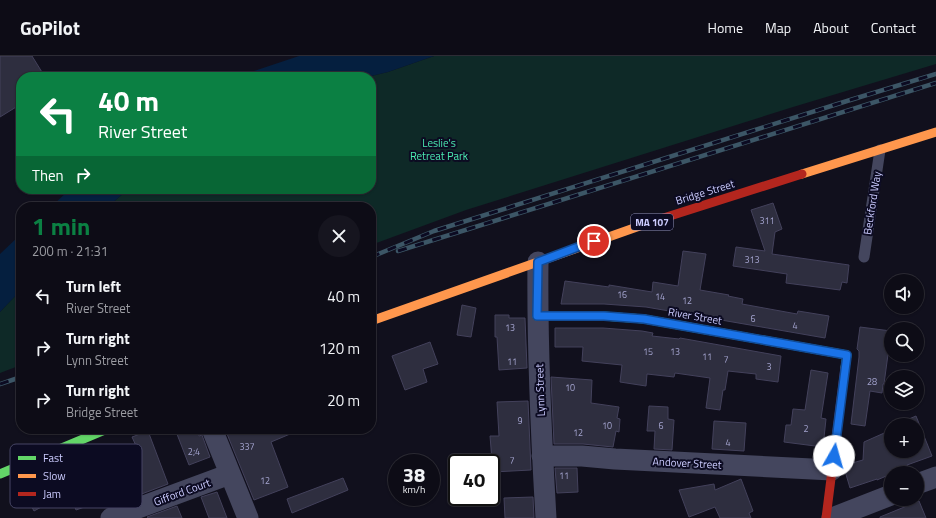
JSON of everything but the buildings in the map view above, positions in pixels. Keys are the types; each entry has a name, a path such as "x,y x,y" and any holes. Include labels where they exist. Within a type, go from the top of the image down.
{"main road":[{"name":"Bridge Street","path":"376,319 670,215 936,132"},
{"name":"River Street","path":"537,316 604,316 644,319 847,355 832,470"},
{"path":"71,444 95,434"},
{"path":"0,474 10,470"},
{"path":"826,518 832,470"}],"street":[{"name":"Lynn Street","path":"538,262 537,316 542,456 546,518"},
{"path":"214,434 248,518"},
{"name":"Andover Street","path":"542,456 582,456 832,470"},
{"name":"Gifford Court","path":"142,507 230,474"},
{"path":"924,481 936,477"},
{"path":"832,518 884,498"},
{"name":"Gifford Court","path":"111,518 138,508"}],"lane":[{"name":"Beckford Way","path":"864,257 880,150"}],"green space":[{"name":"Leslie's Retreat Park","path":"434,56 936,56 936,64 793,107 466,210 376,243 376,202 114,202 122,194 376,194 376,75"},
{"path":"16,295 16,367 0,373 0,312"}],"water":[{"path":"299,56 434,56 376,75 376,72 251,72"},
{"path":"65,194 122,194 114,202 56,202"},
{"path":"16,239 16,295 0,312 0,254"}],"railway":[{"path":"376,255 434,231 936,74"},
{"path":"398,251 936,83"},
{"path":"0,384 16,379"}],"traffic: fast":[{"path":"537,316 603,316 644,319 847,355 845,368"},
{"path":"71,444 95,434"},
{"path":"0,474 10,470"}],"traffic: slow":[{"path":"802,174 936,132"},
{"path":"376,319 651,222"}],"traffic: jam":[{"path":"651,222 802,174"},
{"path":"826,518 845,368"}],"route":[{"path":"594,241 538,262 537,316 604,316 644,319 847,355 834,456"}]}
